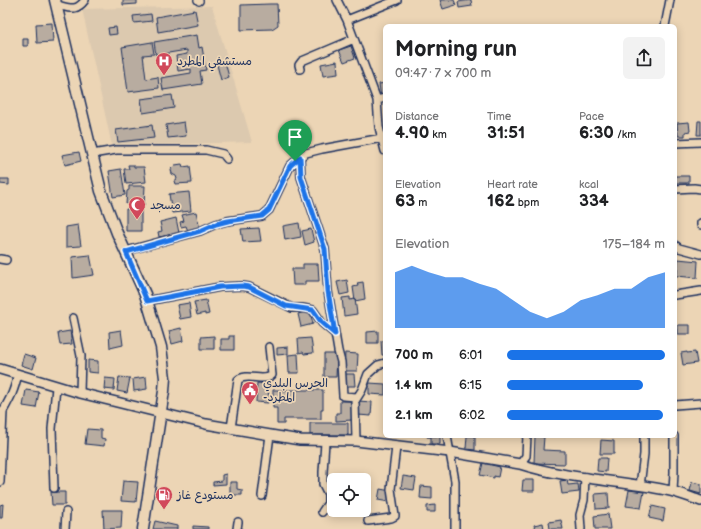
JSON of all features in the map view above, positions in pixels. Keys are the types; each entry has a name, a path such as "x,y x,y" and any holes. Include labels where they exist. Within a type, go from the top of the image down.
{"main road":[{"path":"54,2 98,200 134,283 153,339 158,377 159,413 143,529"},
{"path":"72,86 105,205 147,301 163,358 165,378 137,529"}],"street":[{"path":"54,2 73,8 80,7 85,0"},
{"path":"338,0 377,100 382,121 383,142"},
{"path":"347,20 397,0"},
{"path":"665,24 670,0"},
{"path":"300,69 299,65 302,61 354,39"},
{"path":"377,100 383,98"},
{"path":"126,252 200,231 216,224 262,216 269,210 290,166 306,153 382,138"},
{"path":"677,143 701,142"},
{"path":"92,154 116,150 206,150 223,154 227,159"},
{"path":"300,157 301,177 325,249 328,291 341,362 343,396 356,397"},
{"path":"677,190 694,188 701,189"},
{"path":"677,246 701,254"},
{"path":"147,301 220,287 249,287 286,306 313,310 322,323 335,334"},
{"path":"677,295 701,291"},
{"path":"73,318 81,356 80,393"},
{"path":"232,428 238,380 243,377 268,378 272,375 269,347"},
{"path":"356,441 356,397 362,390 368,374 378,365 383,364"},
{"path":"0,369 56,387 206,424 300,440 325,442 356,441 396,447 450,452 672,492 701,501"},
{"path":"0,482 1,411 14,391 18,374"},
{"path":"54,488 52,429 56,387"},
{"path":"677,404 701,402"},
{"path":"262,496 270,435"},
{"path":"447,438 455,481 455,529"},
{"path":"520,464 526,456 527,438"},
{"path":"640,486 644,454 644,438"},
{"path":"672,492 674,472 674,438"},
{"path":"322,512 328,503 328,494 323,484 325,442"},
{"path":"368,521 391,518 395,516 391,489 396,447"},
{"path":"581,529 580,515 584,500 585,477"},
{"path":"65,529 66,512"}],"shaded area":[{"name":"مستشفي المطرد","path":"212,6 252,142 112,146 82,9"}],"building":[{"path":"123,0 137,0 137,4 123,5"},
{"path":"440,0 454,0 456,5 443,9"},
{"path":"471,0 472,6 459,8 458,2"},
{"path":"277,4 278,25 272,29 241,30 241,5"},
{"path":"195,10 198,25 158,32 156,17"},
{"path":"151,14 152,21 134,23 133,16"},
{"path":"52,23 53,42 37,43 36,24"},
{"path":"116,27 117,34 109,35 108,28"},
{"path":"197,35 199,48 202,47 206,70 200,71 202,84 163,90 161,78 191,73 191,69 178,71 176,56 187,54 187,50 156,55 154,42"},
{"path":"23,39 28,39 28,46 23,46"},
{"path":"152,42 154,54 143,55 146,79 158,77 159,88 128,92 122,47"},
{"path":"351,46 355,58 344,62 339,50"},
{"path":"337,61 338,74 323,76 321,64"},
{"path":"225,62 229,77 221,80 217,65"},
{"path":"383,83 383,96 381,97 379,84"},
{"path":"172,95 174,108 143,113 141,99"},
{"path":"698,121 701,121 701,135 697,135"},
{"path":"184,122 186,136 168,138 166,125"},
{"path":"689,122 690,131 685,132 685,136 678,136 677,123"},
{"path":"152,125 154,138 118,142 116,130"},
{"path":"79,152 81,161 65,165 62,155"},
{"path":"182,164 183,167 190,166 192,183 175,184 174,181 177,179 176,176 172,174 171,169 175,165"},
{"path":"128,165 134,165 134,167 144,167 146,182 126,184 124,169 129,169"},
{"path":"121,169 125,195 113,197 109,171"},
{"path":"677,176 689,176 689,183 677,183"},
{"path":"0,179 9,179 9,185 0,184"},
{"path":"129,186 145,186 144,205 126,204"},
{"path":"189,192 191,211 172,213 169,194"},
{"path":"126,209 141,209 141,231 126,231"},
{"path":"196,212 200,229 188,231 186,226 181,227 180,222 184,221 182,215"},
{"path":"176,218 179,233 159,237 158,232 162,231 160,222"},
{"path":"299,223 301,237 285,240 283,226"},
{"path":"78,225 81,246 66,247 66,227"},
{"path":"259,228 261,241 243,242 241,229"},
{"path":"311,229 314,242 305,245 302,231"},
{"path":"90,255 94,275 73,278 72,257"},
{"path":"678,259 698,261 697,278 677,276"},
{"path":"303,264 318,264 319,281 305,281 305,285 293,285 292,269 303,269"},
{"path":"347,280 349,293 340,295 337,282"},
{"path":"363,282 365,299 355,301 353,287 358,286 357,283"},
{"path":"350,297 350,300 355,299 357,314 344,316 342,298"},
{"path":"206,300 209,314 205,315 205,313 197,315 194,302"},
{"path":"189,303 191,317 180,319 177,305"},
{"path":"310,311 313,324 301,327 298,314"},
{"path":"678,325 690,325 690,334 678,334"},
{"path":"181,328 183,341 172,344 169,331"},
{"path":"121,330 123,345 110,348 109,332"},
{"path":"70,331 72,344 60,345 58,333"},
{"path":"378,331 378,343 367,343 367,332"},
{"path":"214,336 214,349 201,349 201,337"},
{"path":"229,336 234,336 234,350 221,350 221,339 229,339"},
{"path":"311,338 313,353 299,353 298,339"},
{"path":"381,341 383,341 383,355"},
{"path":"288,347 288,354 277,355 277,348"},
{"path":"695,352 697,363 683,365 681,353"},
{"path":"345,353 358,354 357,371 344,371"},
{"path":"24,354 36,358 33,369 21,365"},
{"path":"298,354 299,373 289,373 288,355"},
{"path":"324,354 337,354 336,377 324,377"},
{"path":"88,360 98,361 98,373 88,372"},
{"path":"344,374 354,374 355,386 344,386"},
{"path":"119,377 130,378 127,393 117,391"},
{"path":"146,377 147,389 134,391 133,379"},
{"path":"105,378 115,379 114,390 104,389"},
{"path":"257,383 269,384 268,403 256,402"},
{"path":"369,383 383,384 383,395 369,394"},
{"path":"26,390 39,392 36,408 23,406"},
{"path":"273,390 323,390 323,409 321,409 321,419 284,419 284,424 277,424 277,408 273,408"},
{"path":"340,401 351,401 352,420 336,421 336,413 340,413"},
{"path":"358,401 372,402 371,416 358,415"},
{"path":"310,423 348,423 348,435 310,435"},
{"path":"87,429 101,430 101,438 105,439 104,446 85,444"},
{"path":"431,438 440,438 440,444 431,444"},
{"path":"467,438 475,438 475,450 466,449"},
{"path":"535,438 544,438 543,450 565,451 565,464 534,463"},
{"path":"601,440 614,441 614,454 600,454"},
{"path":"598,458 607,458 606,472 597,471"},
{"path":"483,463 500,467 498,477 494,476 494,478 480,475"},
{"path":"226,474 226,484 213,485 213,482 222,481 222,475"},
{"path":"403,476 416,478 414,490 401,488"},
{"path":"523,480 534,480 534,491 522,491"},
{"path":"567,480 568,485 578,484 579,492 562,494 560,481"},
{"path":"123,481 138,482 136,502 121,501"},
{"path":"230,482 237,482 237,489 242,490 242,495 230,495"},
{"path":"692,482 701,484 701,494 690,491"},
{"path":"421,486 432,487 432,499 420,498"},
{"path":"380,489 391,491 389,502 378,500"},
{"path":"629,490 644,492 641,508 626,506"},
{"path":"51,492 65,492 65,505 52,505"},
{"path":"608,493 609,508 596,509 595,494"},
{"path":"3,504 2,518 0,518 0,505"},
{"path":"435,505 435,512 427,512 427,506"},
{"path":"652,506 665,509 663,521 649,518"},
{"path":"103,510 122,510 121,528 104,529"},
{"path":"608,514 610,529 595,529 594,516"},
{"path":"561,520 563,529 550,529 549,522"},
{"path":"155,521 177,526 177,529 153,529"},
{"path":"543,523 544,529 535,529 534,525"},
{"path":"193,526 208,527 208,529 193,529"}],"place":[{"name":"مستشفي المطرد","path":"164,76"},
{"name":"مسجد","path":"137,220"},
{"name":"الحرس البلدي -المطرد","path":"250,405"},
{"name":"مستودع غاز","path":"164,510"}],"route":[{"path":"300,157 301,177 325,249 328,291 335,334 331,329 322,323 313,310 286,306 249,287 227,286 147,301 126,252 200,231 216,224 262,216 269,210 290,166 295,161 300,157"}]}
